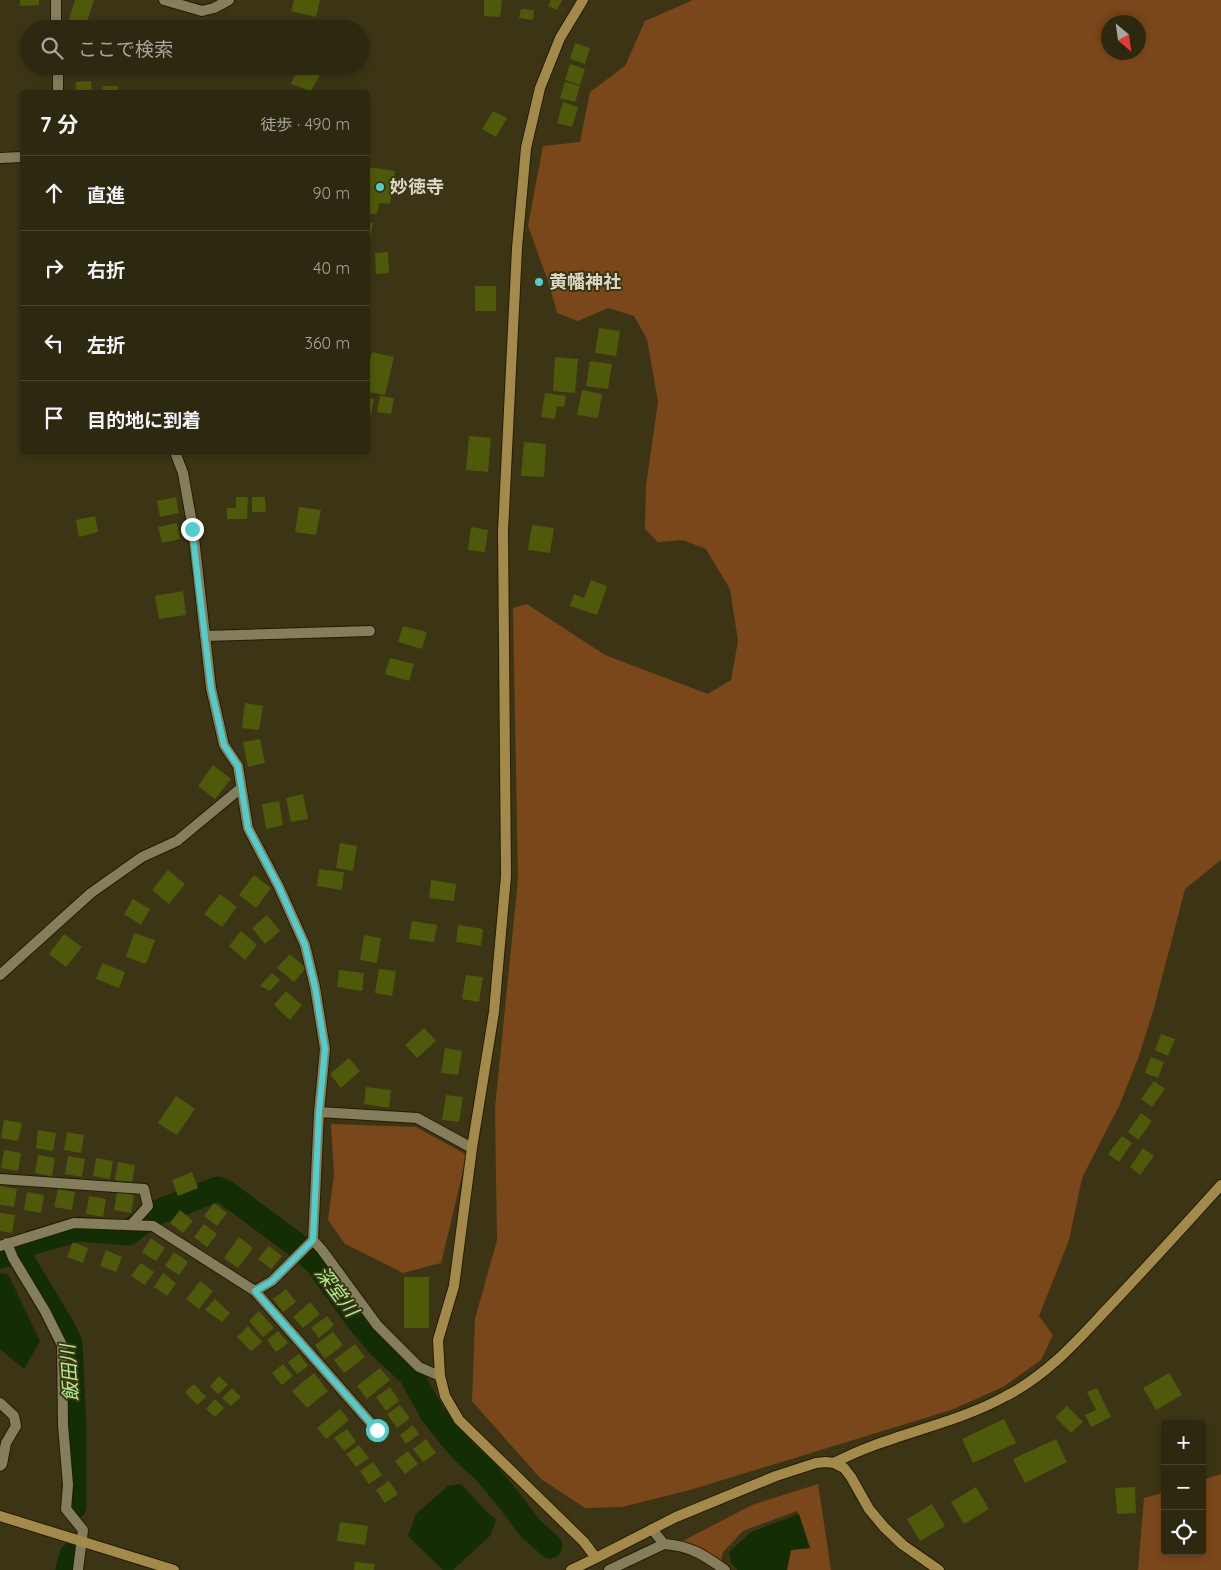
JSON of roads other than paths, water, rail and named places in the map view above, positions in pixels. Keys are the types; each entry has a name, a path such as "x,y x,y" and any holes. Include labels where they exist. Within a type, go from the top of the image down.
{"street":[{"path":"56,0 56,20"},
{"path":"164,0 202,11 214,8 229,0"},
{"path":"583,0 560,38 540,88 526,148 517,248 503,531 506,876 494,1012 472,1148 454,1286 438,1340 440,1376 445,1396 459,1420 584,1542 596,1558"},
{"path":"58,75 58,90"},
{"path":"0,158 20,157"},
{"path":"176,455 183,473 192,529 211,688 224,745 238,766 248,828 279,887 305,945 325,1049 319,1112 313,1240 272,1281 255,1291"},
{"path":"205,636 370,631"},
{"path":"0,976 91,893 142,857 177,841 241,788"},
{"path":"319,1112 417,1118 472,1148"},
{"path":"0,1179 144,1189 148,1206 131,1225"},
{"path":"571,1570 676,1517 776,1476 816,1463 834,1462 854,1452 981,1409 1008,1396 1036,1378 1063,1355 1120,1296 1221,1185"},
{"path":"78,1570 83,1530 66,1509 68,1485 63,1425 62,1345 45,1311 7,1249 74,1223 153,1226 255,1291 377,1430"},
{"path":"313,1240 377,1325 419,1368 440,1376"},
{"path":"0,1403 14,1416 16,1426 6,1443 0,1466"},
{"path":"834,1462 844,1468 851,1477 869,1509 884,1527 903,1545 939,1570"},
{"path":"0,1516 174,1570"},
{"path":"652,1529 664,1544"},
{"path":"609,1570 664,1544 681,1546 704,1555 725,1570"}],"waterway":[{"name":"深堂川","path":"0,1256 17,1252 30,1243 78,1229 128,1233 153,1214 218,1189 225,1192 294,1243 317,1263 358,1320 379,1345 411,1375 432,1413 450,1436 485,1471 530,1528 550,1546"},
{"name":"飯田川","path":"17,1252 70,1342 74,1429 74,1507"},
{"name":"飯田川","path":"68,1570 72,1555"}],"place":[{"name":"妙徳寺","path":"380,187"},
{"name":"黄幡神社","path":"539,282"}]}
